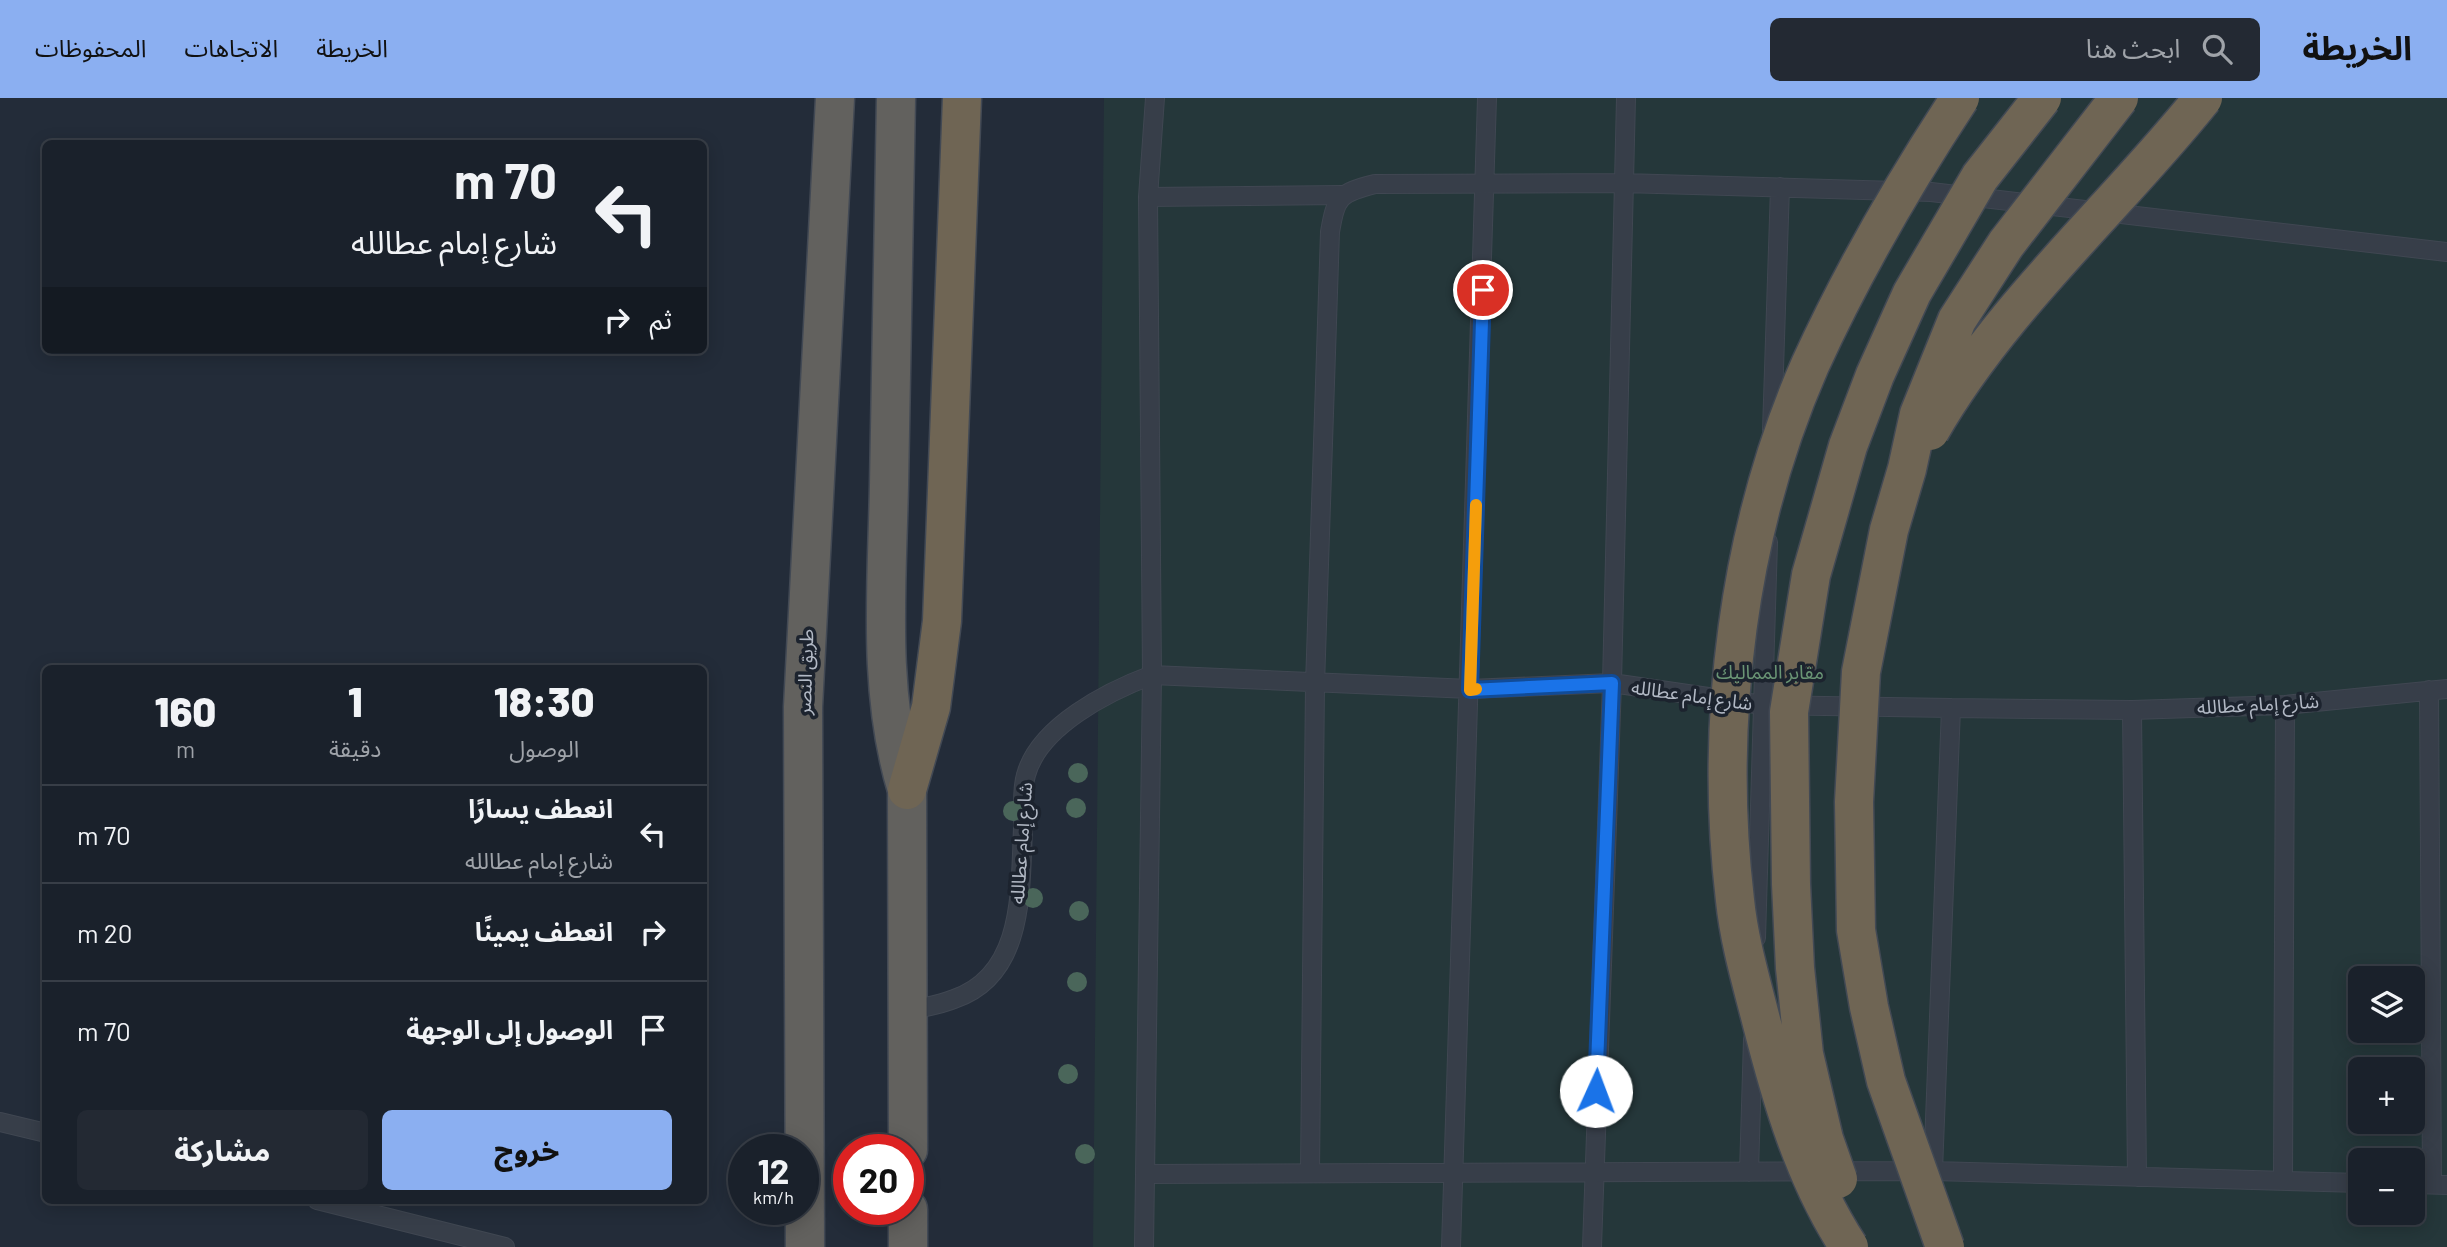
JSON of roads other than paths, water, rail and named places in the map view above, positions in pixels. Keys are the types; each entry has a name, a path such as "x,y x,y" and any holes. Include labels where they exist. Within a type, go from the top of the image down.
{"highway":[{"name":"طريق النصر","path":"805,1247 803,707 835,98"},
{"path":"896,98 885,618 891,723 896,756 907,790"},
{"path":"908,1134 907,790 932,707 942,621 962,98"},
{"path":"1849,1247 1824,1209 1796,1139 1776,1081 1744,951 1735,901 1729,821 1728,746 1734,662 1762,510 1783,436 1810,366 1849,286 1922,156 1960,98"},
{"path":"1862,1247 1824,1139 1804,1054 1795,968 1789,712 1811,575 1849,446 1875,375 1913,293 1980,177 2042,98"},
{"path":"1945,1247 1886,1081 1856,930 1855,740 1861,672 1889,530 1908,469 1919,414 1957,320 2006,244 2119,98"},
{"path":"1908,469 1941,411 1989,347 2041,282 2159,153 2203,98"},
{"path":"908,1225 908,1247"}],"lane":[{"path":"1144,1247 1152,675 1148,197 1155,98"},
{"path":"1451,1247 1487,98"},
{"path":"1592,1247 1612,683 1626,98"},
{"path":"1148,197 1342,195 1375,184 1623,183 1931,192 2447,252"},
{"path":"1749,1172 1780,187"},
{"path":"1310,1172 1315,685 1330,232 1335,207 1342,195"},
{"name":"شارع إمام عطالله","path":"908,1011 956,999 996,972 1013,941 1021,869 1026,774 1046,739 1066,723 1112,690 1152,675 1315,685 1470,690 1612,683 1763,705 1951,708 2132,710 2285,705 2438,690"},
{"path":"2438,690 2440,1185"},
{"path":"2283,1180 2285,705"},
{"path":"1933,1171 1951,708"},
{"path":"2132,710 2137,1177"},
{"path":"0,1122 42,1132"},
{"path":"1146,1174 1933,1171 2348,1182"},
{"path":"333,1204 505,1247"}],"park label":[{"name":"مقابر المماليك","path":"1770,672"}]}
